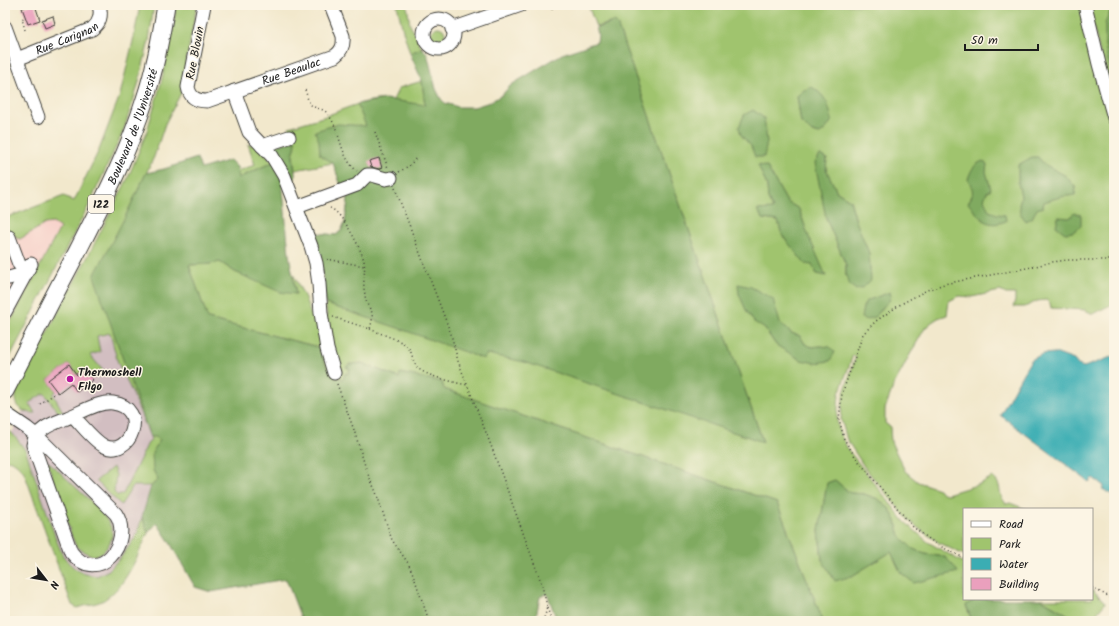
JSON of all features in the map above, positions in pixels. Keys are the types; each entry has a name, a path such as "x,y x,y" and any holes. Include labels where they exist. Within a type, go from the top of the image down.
{"main road":[{"name":"Boulevard de l'Université","path":"6,386 96,216 122,161 150,82 158,53 166,5"}],"street":[{"name":"Rue Carignan","path":"17,59 92,30 98,24 101,17 99,5"},
{"name":"Rue Blouin","path":"194,98 189,92 188,87 204,5"},
{"name":"Rue Beaulac","path":"194,98 199,101 207,101 339,54 343,46 343,36 332,5"},
{"path":"452,29 521,5"},
{"path":"1084,5 1114,118"},
{"path":"5,27 38,117"},
{"path":"234,92 247,129 272,156 281,171 311,246 319,284 327,349 334,373"},
{"path":"262,146 289,137"},
{"path":"296,207 357,185 367,175 391,178"},
{"path":"9,237 19,264 27,271"},
{"path":"9,278 27,271"},
{"path":"5,312 27,271"},
{"path":"5,413 37,436 120,519 122,527 119,543 109,558 103,563 94,565 87,565 76,558 71,552 33,445 34,440 37,436 42,430 54,422 73,416"}],"path":[{"path":"551,5 554,12"},
{"path":"25,30 22,19 26,17"},
{"path":"305,90 309,103 312,106 324,109 327,113 333,122 344,154 353,168 364,177"},
{"path":"375,132 391,178 451,334 458,361 541,582 552,621"},
{"path":"391,178 410,165 415,159"},
{"path":"310,202 337,212 357,244 364,260 364,294 373,317 370,329"},
{"path":"314,257 364,266"},
{"path":"963,558 936,544 913,527 856,458 844,438 839,419 842,394 863,334 876,321 889,312 927,290 944,284 1052,262 1067,260 1114,260"},
{"path":"322,313 370,329 406,345 420,370 427,374 468,385"},
{"path":"334,373 367,472 376,492 392,540 414,574 429,621"},
{"path":"40,404 57,392"},
{"path":"1093,588 1112,598"},
{"path":"543,621 547,606"}],"shaded area":[{"path":"64,196 74,201 5,332 5,218"},
{"path":"94,276 150,437 158,480 150,486 137,535 122,556 109,570 97,576 85,574 74,568 63,556 17,439 12,433"}],"green space":[{"path":"140,5 154,5 149,41 137,89 123,132 89,205 9,359 5,363 5,332 60,228 53,223 45,224 20,239 16,238 14,235 5,235 5,218 64,196 74,201 99,150 120,95"},
{"path":"176,5 197,5 181,93 165,124 154,157 127,213 156,437 160,440 153,470 158,480 151,486 133,486 121,505 96,481 113,467 116,475 114,492 118,496 123,494 148,443 151,441 132,392 118,363 110,333 97,336 100,352 90,355 105,373 91,378 84,370 77,375 69,364 48,380 56,391 53,394 63,412 59,413 44,393 29,403 35,413 25,412 17,404 16,395 17,389 127,180 146,134 161,83 173,29"},
{"path":"397,5 407,5 410,25 422,48 410,53"},
{"path":"588,5 1081,5 1114,128 1114,305 1108,306 1093,314 1085,310 1051,308 1050,303 1046,300 1037,301 1025,307 1013,307 1015,294 1006,294 1000,291 972,297 959,296 949,301 947,315 938,318 925,328 894,384 885,409 885,423 890,427 891,442 905,471 918,482 939,489 942,493 947,494 980,484 992,477 999,484 1002,498 1006,504 1010,503 1023,508 963,508 963,555 941,544 909,521 865,468 847,440 841,419 843,396 856,356 853,355 839,394 837,420 840,434 849,451 905,522 928,542 963,562 963,600 975,600 966,606 972,621 823,621 777,503 444,389 442,382 400,373 399,378 362,363 346,367 350,368 348,374 343,379 330,378 318,347 208,319 189,265 220,262 235,272 296,294 292,272 305,298 311,315 327,317 321,261 316,237 317,233 336,235 341,231 345,222 348,201 347,194 342,188 333,163 295,170 293,154 296,146 289,127 359,104 376,100 393,100 399,88 422,81 425,105 763,442 617,24 613,22 596,27","holes":["797,96 813,133 801,123","820,155 827,159 826,169 837,192 850,200 856,221 846,276 846,265 826,218","759,165 767,167 787,202 799,209 825,275 817,274 812,265 782,235 778,221 763,219 758,211 773,210 768,199 767,186","866,301 889,301 876,316","780,323 791,333 800,336 805,344 812,347 821,346 821,362 815,363 776,345 765,329","835,480 850,493 864,494 878,499 889,508 896,521 900,536 913,549 925,554 945,557 901,573 891,551 852,576 822,560 819,531 827,483"]},
{"path":"1088,5 1114,5 1114,9 1110,11 1105,45 1114,91 1114,109"},
{"path":"1114,9 1114,91 1105,45 1105,24 1110,11"},
{"path":"614,22 617,24 763,442 524,362 487,354 484,359 326,304 321,261 316,237 317,233 336,235 341,231 345,222 348,201 347,193 342,188 333,163 320,155 319,141 315,131 338,124 366,126 357,104 385,99 425,105 422,81 410,53 422,48 427,53 436,89 441,99 445,103 458,107 474,107 490,102 502,95 511,85 562,54 597,42 598,34 596,28"},
{"path":"438,27 443,29 445,34 443,39 438,41 433,39 431,34 433,29"},
{"path":"812,87 821,94 826,101 832,120 826,129 820,134 812,131 801,123 797,96 804,90"},
{"path":"753,110 764,118 767,142 764,157 755,157 751,146 741,135 739,127 744,115"},
{"path":"295,140 296,146 293,156 295,179 282,179 289,254 296,294 280,292 235,272 220,262 189,265 208,319 318,347 324,362 333,374 343,379 345,373 348,374 350,369 346,367 350,364 362,363 399,378 400,373 442,382 444,389 777,503 823,621 557,621 547,593 540,597 535,621 302,621 286,579 211,592 195,587 157,523 148,533 142,517 151,486 158,480 153,470 152,453 160,440 156,437 150,437 94,276 146,173 164,169 197,158 201,169 230,160 237,167 239,178 273,162 271,147"},
{"path":"248,144 258,146 273,162 238,178 237,171 255,165"},
{"path":"820,155 827,159 826,169 837,192 850,200 856,221 869,253 871,280 863,288 856,290 850,285 846,276 846,265 826,218 815,163"},
{"path":"1032,157 1038,157 1044,164 1066,176 1076,188 1075,195 1060,197 1044,202 1043,207 1037,209 1032,218 1026,221 1020,213 1019,205 1021,196 1018,183 1018,165"},
{"path":"983,161 987,164 986,172 991,189 987,192 984,199 989,211 1005,215 1006,221 993,224 984,221 968,203 972,196 971,186 968,179 969,176 975,166"},
{"path":"758,165 767,167 787,202 799,209 808,235 826,276 817,274 812,265 805,264 782,235 778,221 763,219 757,210 773,209 768,199 767,186"},
{"path":"1074,213 1081,215 1081,226 1073,232 1065,233 1056,226 1058,217 1070,218"},
{"path":"738,284 751,287 773,299 780,323 791,333 800,336 805,344 812,347 830,347 835,352 830,361 815,363 801,360 776,345 765,329 754,322 746,310 739,294"},
{"path":"890,292 891,296 889,301 876,316 867,320 861,318 866,301"},
{"path":"5,430 12,433 26,451 56,539 63,556 74,568 85,574 97,576 109,570 122,556 137,535 142,517 148,533 125,578 112,594 104,600 77,608 72,605 24,472 14,462 5,460"},
{"path":"47,461 100,510 109,523 112,529 112,538 102,553 94,556 84,552 76,546"},
{"path":"835,480 850,493 864,494 878,499 889,508 896,521 900,536 913,549 925,554 945,557 958,572 914,583 901,573 891,552 852,576 835,581 822,560 819,531 827,483"},
{"path":"1093,590 1105,602 1097,613 1110,621 1076,621 1043,600 1093,600"},
{"path":"974,600 1043,600 1076,621 972,621 966,605"}],"water":[{"path":"1055,353 1074,360 1078,365 1084,367 1114,356 1114,495 1102,489 1104,486 1093,478 1089,482 1000,415 1031,360 1042,354"}],"building":[{"path":"35,5 40,20 28,24 22,8"},
{"path":"53,16 55,24 45,28 42,20"},
{"path":"379,158 382,168 379,169 371,167 369,161"},
{"name":"Thermoshell Filgo","path":"69,364 77,375 85,370 93,380 77,392 71,383 58,393 48,380"}],"place":[{"name":"Thermoshell Filgo","path":"70,379"}]}
